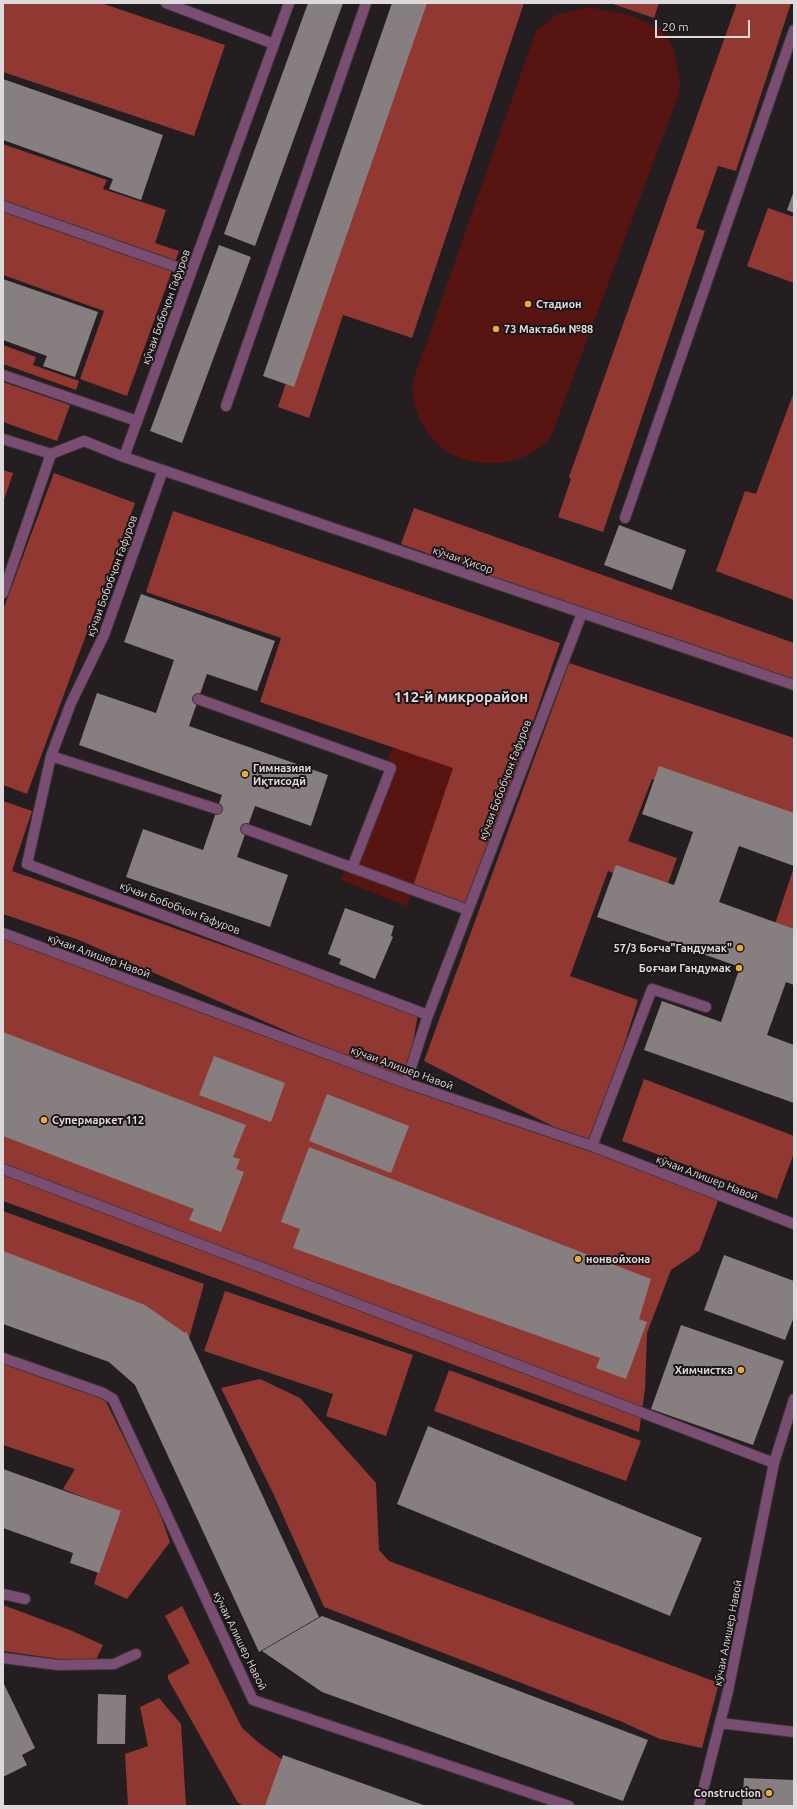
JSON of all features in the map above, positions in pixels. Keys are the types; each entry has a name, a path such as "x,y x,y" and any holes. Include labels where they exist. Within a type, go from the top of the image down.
{"street":[{"path":"166,3 274,44"},
{"name":"кӯчаи Бобоҷон Гафуров","path":"124,457 289,3"},
{"path":"226,406 366,3"},
{"path":"625,518 794,30"},
{"path":"3,206 191,272"},
{"path":"3,375 137,422"},
{"path":"3,439 51,454 84,441 124,457"},
{"path":"3,593 51,454"},
{"name":"кӯчаи Ҳисор","path":"124,457 794,685"},
{"name":"кӯчаи Бобобҷон Ғафуров","path":"163,470 104,635 70,702 51,756 27,864 428,1015"},
{"name":"кӯчаи Бобобҷон Ғафуров","path":"406,1083 428,1015 582,613"},
{"path":"198,698 391,768 352,868"},
{"path":"51,756 217,809"},
{"path":"246,829 468,910"},
{"name":"кӯчаи Алишер Навоӣ","path":"3,933 406,1083 592,1146 794,1224"},
{"path":"592,1146 652,989 706,1007"},
{"path":"3,1169 774,1463"},
{"name":"кӯчаи Алишер Навоӣ","path":"3,1358 102,1393 113,1399 253,1700 569,1806"},
{"name":"кӯчаи Алишер Навоӣ","path":"699,1806 728,1690 774,1463 794,1399"},
{"path":"3,1594 25,1599"},
{"path":"3,1658 58,1665 114,1664 136,1654"},
{"path":"720,1723 794,1732"}],"shaded area":[{"path":"3,3 101,3 225,45 194,136 3,72"},
{"path":"413,3 524,3 412,338 343,315 309,418 278,407"},
{"path":"610,3 659,3 654,18"},
{"path":"737,3 791,3 736,171 718,166 696,228 705,231 603,532 558,517 571,479 569,477"},
{"path":"588,7 630,15 661,29 673,46 680,84 678,96 550,439 535,451 517,459 498,463 478,462 460,458 443,449 429,435 419,417 414,401 412,384 536,31 556,15"},
{"path":"3,144 107,180 103,189 166,210 155,243 179,251 127,396 80,379 104,311 3,275"},
{"path":"768,208 794,217 794,283 747,266"},
{"path":"3,345 36,357 33,365 79,381 76,390 3,364"},
{"path":"3,382 70,405 57,441 3,422"},
{"path":"794,392 794,600 716,571 745,491 756,494"},
{"path":"3,470 13,473 3,503"},
{"path":"54,473 135,503 27,794 3,785 3,610"},
{"path":"414,508 794,643 794,684 401,544"},
{"path":"173,511 560,643 470,906 413,886 453,768 260,702 281,638 146,592"},
{"path":"569,663 794,738 794,828 652,779 628,841 677,858 665,892 608,871 570,976 638,1000 593,1146 721,1193 699,1251 671,1270 647,1333 645,1389 639,1432 3,1201 3,938 343,1056 79,940 3,914 3,801 32,811 12,871 418,1014 407,1078 584,1142 424,1061"},
{"path":"395,741 461,767 407,906 341,880"},
{"path":"794,867 794,944 771,936"},
{"path":"644,1079 794,1136 794,1153 777,1199 622,1141"},
{"path":"3,1211 204,1284 185,1353 3,1299"},
{"path":"225,1291 413,1355 386,1436 326,1416 333,1394 204,1351"},
{"path":"3,1362 104,1398 156,1502 170,1542 127,1599 94,1584 117,1511 63,1489 75,1469 3,1445"},
{"path":"449,1370 641,1441 626,1481 434,1411"},
{"path":"260,1379 300,1398 376,1483 379,1550 389,1561 719,1683 702,1748 660,1739 620,1721 324,1607 273,1493 221,1388"},
{"path":"3,1605 70,1630 103,1645 94,1664 3,1651"},
{"path":"182,1606 242,1728 259,1743 290,1765 296,1806 245,1806 238,1803 168,1679 168,1675 190,1663 165,1616"},
{"path":"159,1698 181,1724 186,1806 128,1806 125,1754 148,1746 140,1707"}],"building":[{"path":"308,3 343,3 255,246 224,234"},
{"path":"392,3 427,3 294,387 263,376"},
{"path":"3,79 163,135 141,200 109,189 113,179 3,140"},
{"path":"794,191 794,213 787,210"},
{"path":"219,245 251,257 182,443 150,431"},
{"path":"3,279 98,312 75,377 43,366 47,356 3,340"},
{"path":"619,525 686,550 672,590 604,565"},
{"name":"Гимназияи Иқтисодӣ","path":"141,594 275,641 257,691 207,674 189,726 328,775 311,826 255,806 237,857 288,875 270,927 126,877 143,829 203,850 222,795 79,745 97,693 156,713 174,660 124,642"},
{"name":"57/3 Боғча\"Гандумак\"","path":"659,766 794,813 794,866 739,846 719,902 794,929 794,985 786,982 767,1035 794,1045 794,1103 644,1050 662,1001 721,1022 740,967 597,917 616,865 674,885 693,832 642,814"},
{"path":"345,908 394,926 391,936 393,937 375,979 339,964 341,959 328,954"},
{"path":"3,1032 246,1125 233,1157 240,1159 236,1169 244,1172 221,1232 189,1220 194,1209 3,1136"},
{"path":"214,1056 285,1083 271,1122 199,1095"},
{"path":"327,1094 409,1126 391,1173 309,1141"},
{"path":"309,1147 651,1279 639,1319 647,1322 626,1379 596,1368 600,1358 293,1248 300,1229 281,1222"},
{"path":"3,1251 145,1305 185,1333 186,1331 319,1617 259,1652 135,1385 109,1362 3,1324"},
{"path":"724,1255 794,1281 794,1317 785,1340 704,1310"},
{"path":"681,1325 784,1361 753,1445 651,1409"},
{"path":"428,1426 702,1538 670,1616 397,1504"},
{"path":"3,1469 121,1511 99,1573 70,1563 73,1553 3,1528"},
{"path":"322,1616 648,1740 623,1801 322,1692 262,1651"},
{"path":"3,1682 35,1748 22,1755 27,1765 3,1777"},
{"path":"98,1694 126,1695 125,1744 97,1744"},
{"path":"283,1755 426,1806 265,1806"},
{"name":"Construction","path":"744,1778 794,1780 794,1806 742,1806"}],"place":[{"name":"Стадион","path":"528,304"},
{"name":"73 Мактаби №88","path":"496,329"},
{"name":"Гимназияи Иқтисодӣ","path":"245,774"},
{"name":"57/3 Боғча\"Гандумак\"","path":"740,948"},
{"name":"Боғчаи Гандумак","path":"739,968"},
{"name":"Супермаркет 112","path":"44,1120"},
{"name":"нонвойхона","path":"578,1259"},
{"name":"Химчистка","path":"741,1370"},
{"name":"Construction","path":"769,1793"}],"district":[{"name":"112-й микрорайон","path":"461,697"}]}
